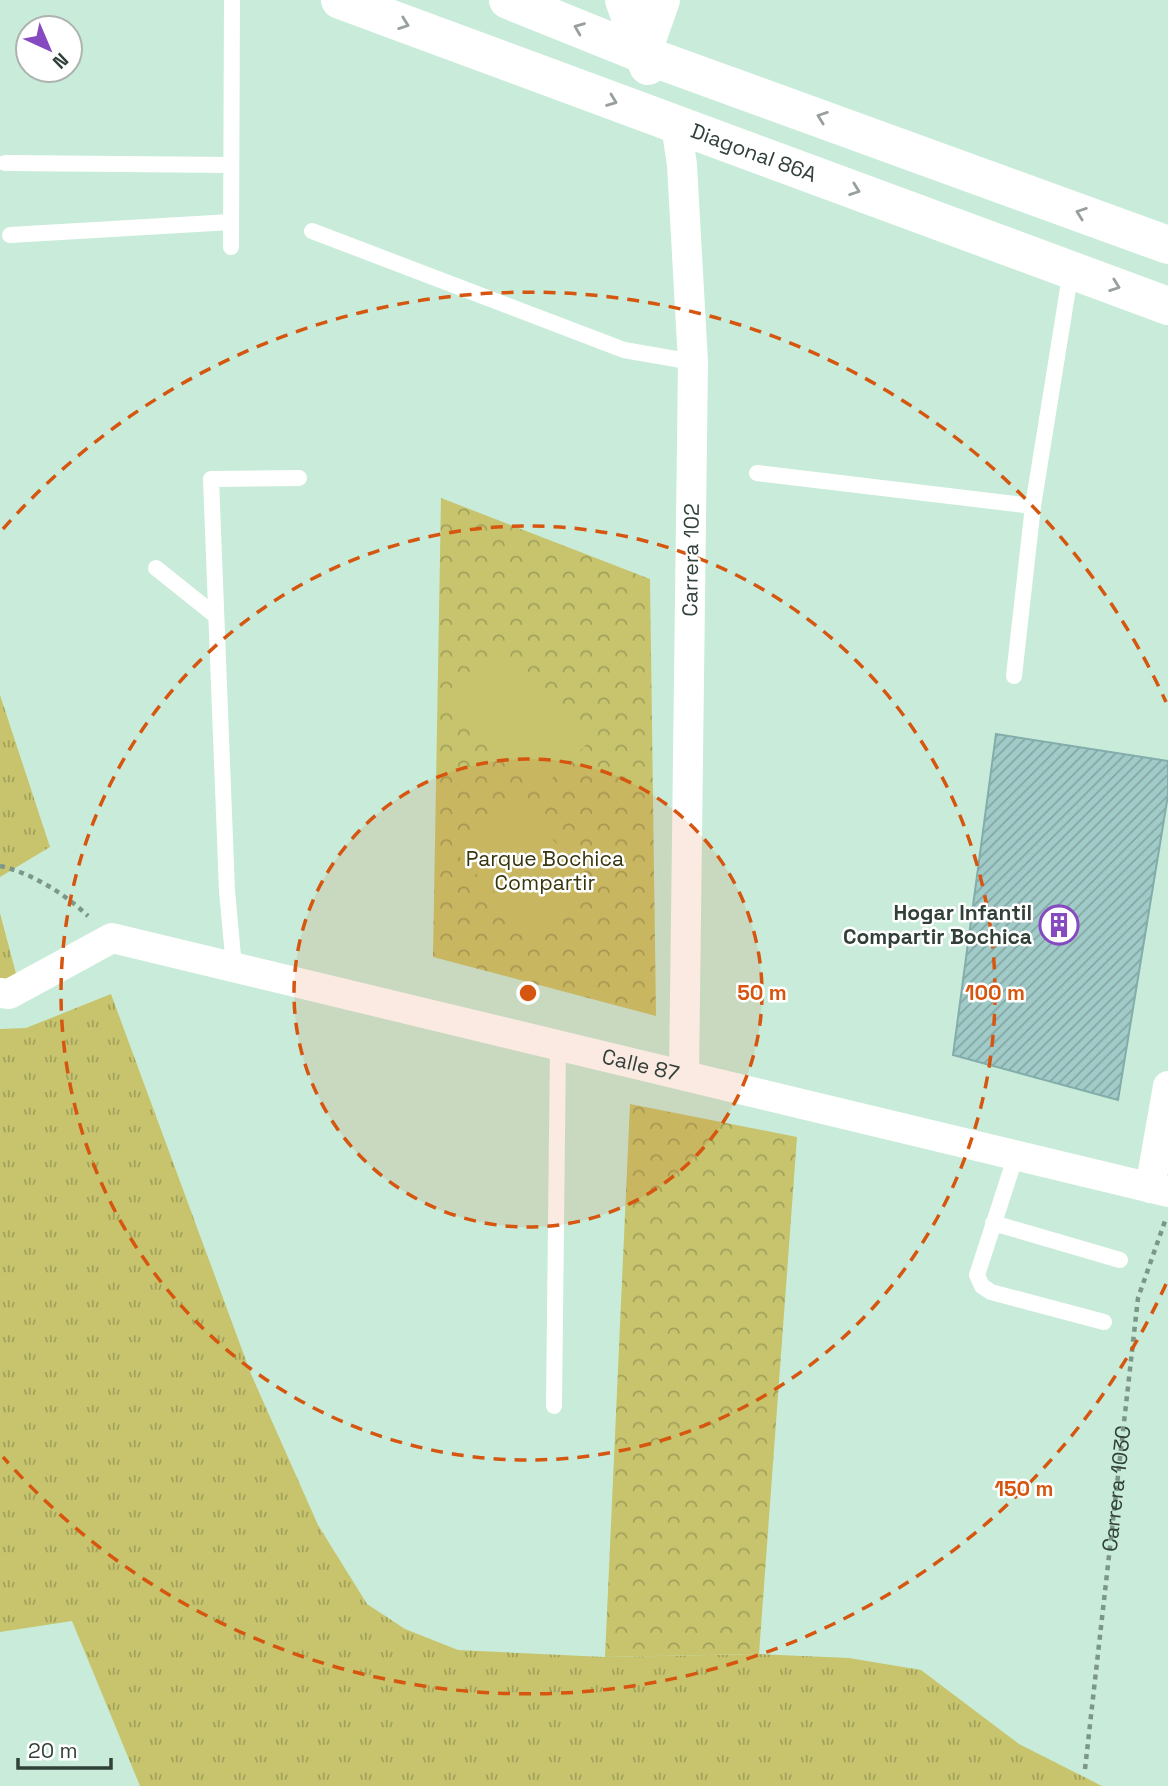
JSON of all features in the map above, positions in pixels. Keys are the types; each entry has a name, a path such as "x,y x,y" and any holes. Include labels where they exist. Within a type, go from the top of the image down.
{"street":[{"name":"Diagonal 86A","path":"340,0 1168,306"},
{"path":"508,0 642,54 1168,245"},
{"name":"Carrera 102","path":"624,0 642,54 676,125 682,165 693,362 684,1075"},
{"path":"642,54 661,0"},
{"path":"0,993 9,993 112,938"},
{"name":"Calle 87","path":"112,938 1159,1190"},
{"path":"1159,1190 1168,1086"}],"lane":[{"path":"231,247 232,0"},
{"path":"5,163 231,165"},
{"path":"10,235 231,222"},
{"path":"312,232 624,350 693,362"},
{"path":"1014,676 1033,506 1071,270"},
{"path":"757,474 1033,506"},
{"path":"234,967 227,891 211,479 299,478"},
{"path":"156,568 216,616"},
{"path":"554,1406 558,1045"},
{"path":"1016,1155 977,1275 982,1286 991,1292 1104,1322"},
{"path":"993,1223 1120,1260"}],"path":[{"path":"0,866 14,869 71,899 112,938"},
{"name":"Carrera 103C","path":"1085,1769 1138,1298 1168,1214"}],"green space":[{"name":"Parque Bochica Compartir","path":"441,498 650,579 656,1016 433,957"},
{"path":"502,654 587,744 539,791 454,701"},
{"path":"0,695 50,847 0,877"},
{"path":"511,797 595,883 538,937 455,852"},
{"path":"0,913 19,985 0,987"},
{"path":"111,994 251,1374 318,1525 367,1604 405,1629 458,1650 605,1657 759,1654 849,1658 921,1670 1019,1744 1102,1786 140,1786 72,1621 0,1632 0,1029 26,1028"},
{"path":"630,1104 797,1137 759,1654 605,1657"}],"building":[{"name":"Hogar Infantil Compartir Bochica","path":"996,734 1168,761 1168,795 1118,1100 953,1055"}],"place":[{"name":"Hogar Infantil Compartir Bochica","path":"1059,925"}]}
